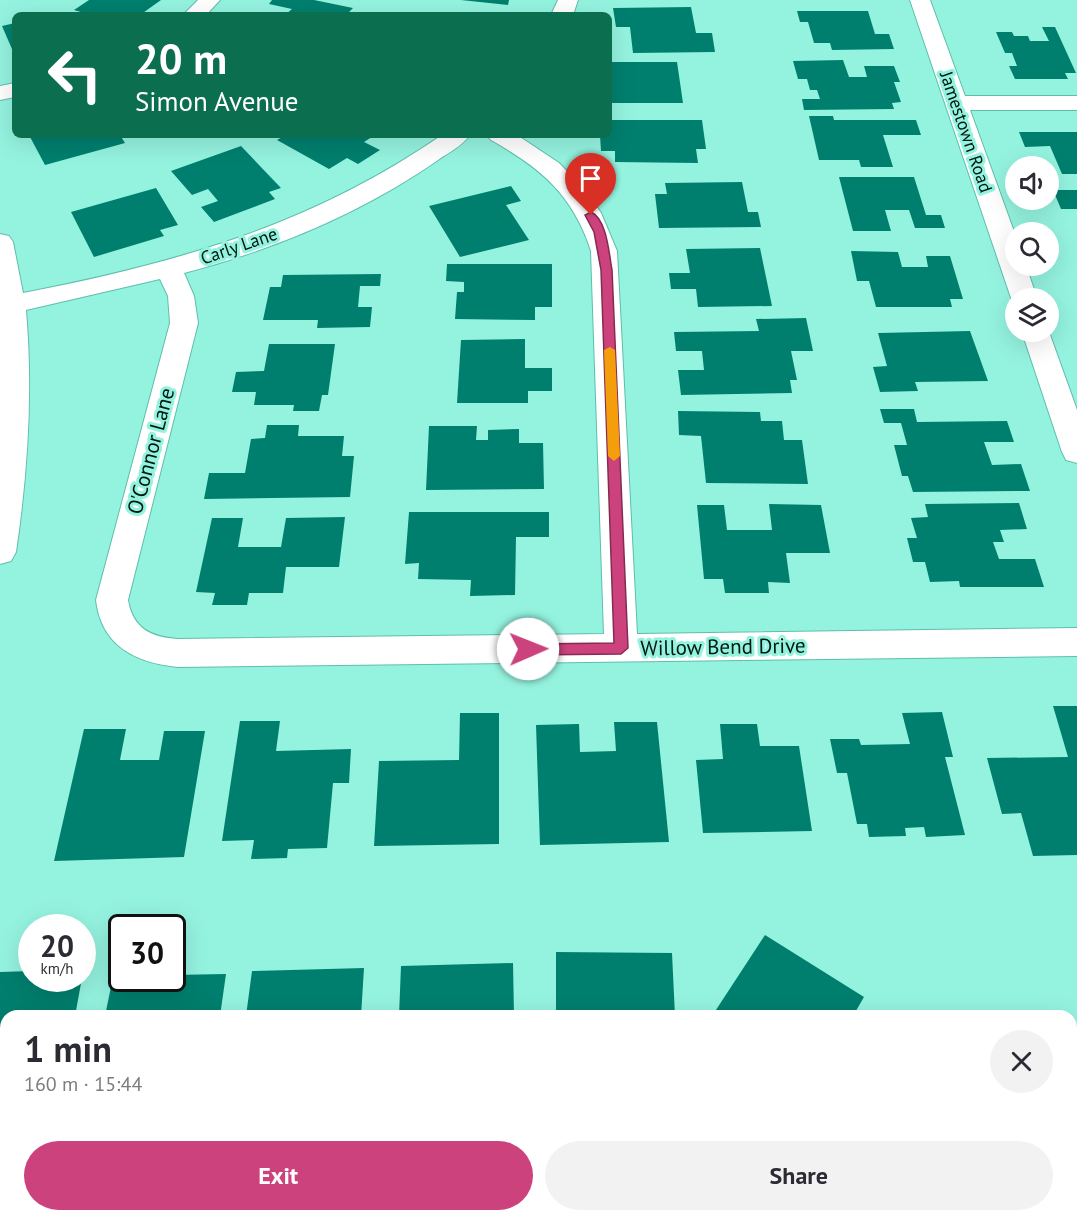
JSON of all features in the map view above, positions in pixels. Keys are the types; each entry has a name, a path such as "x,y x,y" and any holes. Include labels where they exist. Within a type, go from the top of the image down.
{"street":[{"path":"197,12 210,0"},
{"name":"Jamestown Road","path":"920,0 1021,288"},
{"path":"956,103 1077,103"},
{"name":"Carly Lane","path":"6,304 169,269 252,242 327,212 393,178 454,138"},
{"path":"504,138 535,155 567,183 591,215 604,251 621,648"},
{"path":"0,242 6,304 15,350 11,491 0,552"},
{"name":"O'Connor Lane","path":"123,633 114,617 113,591 184,323 181,296 169,269"},
{"path":"1038,342 1077,452"},
{"name":"Willow Bend Drive","path":"123,633 141,646 178,653 1077,642"}],"building":[{"path":"89,0 161,0 144,12 81,12 74,10"},
{"path":"272,0 314,0 353,8 349,12 288,12 292,9 269,4"},
{"path":"461,0 509,0 508,5"},
{"path":"691,7 696,33 712,33 715,52 633,53 630,27 616,27 613,8"},
{"path":"797,11 868,11 875,34 889,34 894,49 832,50 830,43 814,43 808,22 800,22"},
{"path":"12,24 12,49 2,26"},
{"path":"1042,27 1055,27 1076,73 1065,73 1068,79 1015,79 1009,66 1017,66 1012,53 1005,53 996,32 1012,32 1014,36 1028,36 1030,41 1049,41"},
{"path":"843,60 849,77 867,77 864,66 894,66 900,82 894,82 901,102 892,103 894,109 804,110 802,99 820,99 817,90 810,90 807,79 798,79 793,61"},
{"path":"612,62 677,62 683,103 612,103"},
{"path":"809,116 833,116 834,120 916,120 921,135 883,135 893,167 861,167 859,160 819,160"},
{"path":"612,120 702,120 706,149 696,149 698,163 615,162 615,151 601,151 600,138 612,138"},
{"path":"1019,132 1077,132 1077,174 1062,174 1059,167 1059,156 1054,156 1050,146 1025,147"},
{"path":"31,138 122,138 125,143 45,165"},
{"path":"281,138 370,138 364,142 380,150 358,164 347,158 329,169 277,140"},
{"path":"241,146 281,188 269,192 275,199 214,222 201,207 218,201 208,189 192,195 171,171"},
{"path":"839,177 914,177 926,215 941,215 945,228 915,228 909,210 885,210 891,231 853,231"},
{"path":"742,182 748,212 758,212 761,227 659,228 655,194 667,194 665,183"},
{"path":"511,186 521,201 506,205 529,240 460,257 429,206"},
{"path":"156,188 178,225 160,230 164,236 94,257 71,212"},
{"path":"1059,190 1077,190 1077,209 1061,209"},
{"path":"760,248 772,306 698,307 696,289 671,289 669,273 690,273 686,249"},
{"path":"851,251 898,252 902,267 928,267 926,256 950,256 963,299 950,299 952,307 876,307 869,281 857,281"},
{"path":"447,264 552,264 552,307 535,307 535,320 455,319 457,292 464,292 464,282 446,281"},
{"path":"381,274 380,286 360,286 358,307 372,307 370,327 317,328 318,320 263,320 270,287 281,287 283,275"},
{"path":"806,318 813,351 791,351 797,380 790,380 792,393 681,395 678,370 704,370 702,351 676,351 674,332 759,331 756,319"},
{"path":"970,331 988,381 915,382 918,391 880,392 873,367 887,366 878,333"},
{"path":"525,339 525,368 552,368 552,391 528,391 528,403 457,403 461,340"},
{"path":"269,344 335,344 328,395 322,395 319,411 293,411 294,405 254,405 256,392 232,392 236,372 264,371"},
{"path":"880,409 914,409 917,422 1007,421 1014,442 984,442 992,465 1021,464 1030,491 913,492 908,476 902,476 894,445 907,445 901,423 884,423"},
{"path":"678,411 760,412 761,421 782,421 784,440 802,440 808,484 706,483 701,436 679,435"},
{"path":"267,425 299,425 298,436 344,436 342,456 354,456 350,497 204,499 209,473 245,473 251,439 265,438"},
{"path":"429,426 477,426 476,440 488,440 488,430 519,429 519,443 543,443 544,489 426,490"},
{"path":"1019,503 1027,529 1000,530 1004,542 993,542 999,559 1035,559 1044,587 960,587 959,581 930,582 925,562 913,562 907,538 917,538 911,518 928,517 925,504"},
{"path":"769,504 821,505 830,553 786,553 790,583 768,582 769,593 725,593 723,579 704,579 697,505 724,505 727,530 772,530"},
{"path":"409,512 549,512 549,537 516,537 515,595 470,596 471,580 418,579 419,563 405,564"},
{"path":"345,517 339,567 286,567 283,593 249,593 247,605 212,605 215,593 196,592 212,518 243,518 238,547 281,547 286,518"},
{"path":"1053,706 1077,706 1077,855 1033,856 1021,813 1002,814 987,758 1068,757"},
{"path":"942,712 953,757 945,757 965,835 926,837 924,827 905,828 906,836 869,837 867,824 857,824 847,773 837,773 830,739 859,739 861,745 910,744 902,713"},
{"path":"460,713 499,713 499,844 374,846 379,761 459,760"},
{"path":"240,721 280,721 276,751 351,749 349,783 333,783 327,848 288,849 287,858 251,859 254,840 222,841"},
{"path":"614,722 657,722 669,842 540,845 536,725 579,724 580,752 616,751"},
{"path":"720,724 757,724 760,746 799,746 812,831 703,833 696,760 723,759"},
{"path":"84,729 126,729 120,760 159,760 164,731 205,731 184,857 54,861"},
{"path":"765,935 864,997 856,1010 716,1010"},
{"path":"556,952 672,953 675,1010 556,1010"},
{"path":"513,963 514,1010 399,1010 401,966"},
{"path":"364,968 361,1010 247,1010 252,971"},
{"path":"18,971 18,992 79,992 76,1010 0,1010 0,972"},
{"path":"226,974 221,1010 106,1010 110,992 186,992 186,975"}],"slow traffic":[{"path":"610,350 614,456"}],"route":[{"path":"528,649 621,648 606,270 599,232 591,215"}]}
